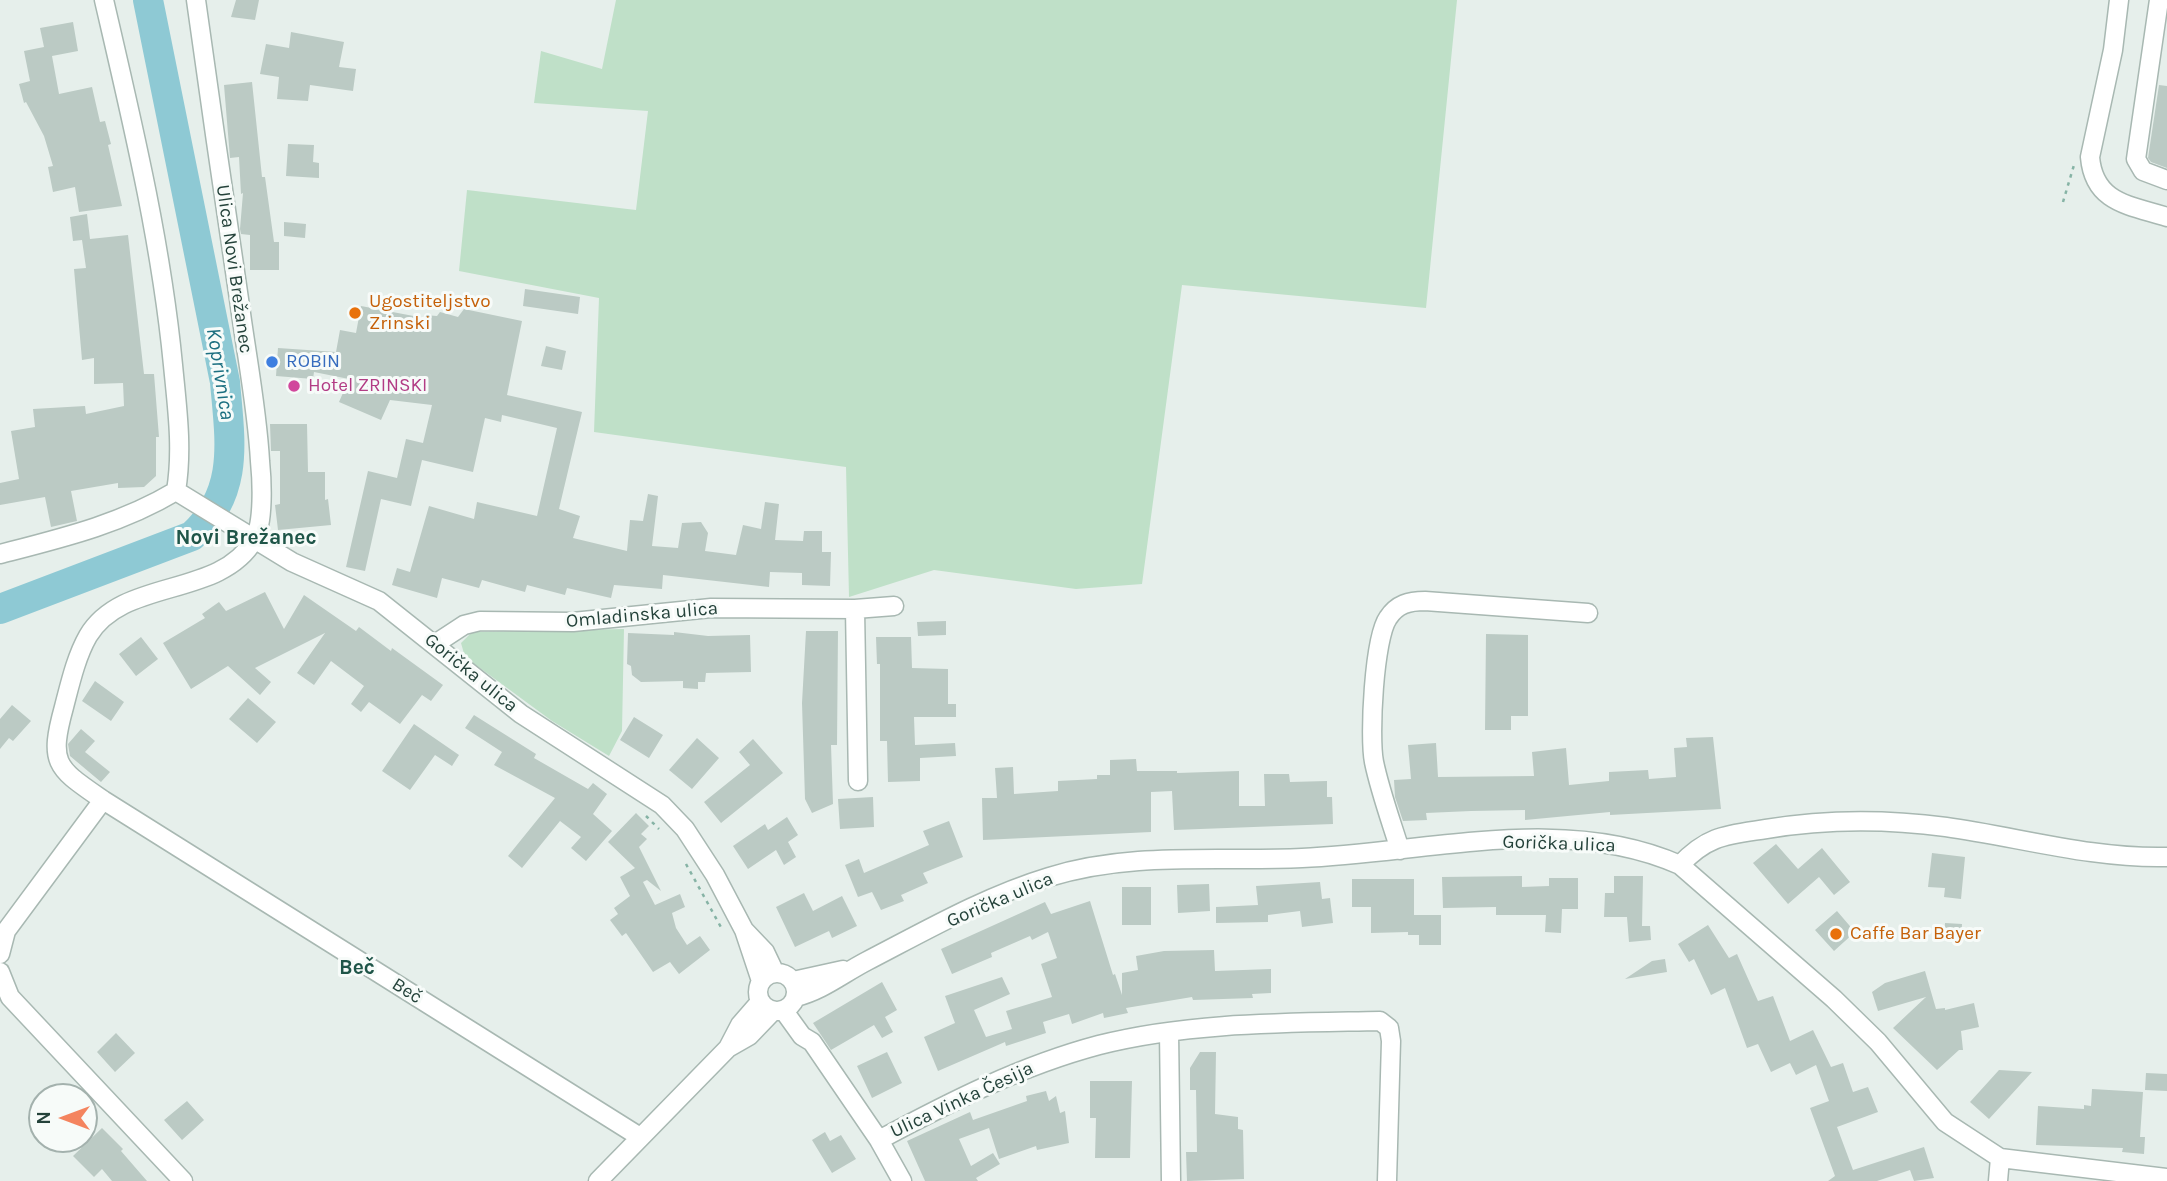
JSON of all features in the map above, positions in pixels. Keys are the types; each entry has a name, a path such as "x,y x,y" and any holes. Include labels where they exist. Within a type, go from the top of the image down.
{"street":[{"path":"0,554 103,526 182,494 177,404 155,229 104,0"},
{"name":"Ulica Novi Brežanec","path":"196,0 259,450 261,504 254,539"},
{"path":"2119,0 2113,50 2090,157 2091,175 2098,186 2115,200 2167,217"},
{"path":"2159,0 2136,159 2138,166 2148,174 2167,180"},
{"name":"Gorička ulica","path":"182,494 292,562 379,601 435,644 476,681 521,714 662,805 700,851 768,977"},
{"path":"0,954 6,931 103,800 66,775 59,764 56,751 72,677 88,635 110,614 126,604 223,569 254,539"},
{"path":"1400,850 1373,760 1372,742 1380,638 1385,621 1392,612 1411,601 1425,601 1588,613"},
{"name":"Omladinska ulica","path":"435,644 464,625 480,621 573,622 711,608 855,610 894,606"},
{"path":"855,610 858,780"},
{"name":"Beč","path":"103,800 640,1137"},
{"path":"1680,864 1703,843 1738,833 1786,825 1892,821 2115,853 2167,856"},
{"name":"Gorička ulica","path":"783,1001 1011,891 1095,864 1152,860 1302,858 1508,840 1602,842 1656,854 1680,864 1834,999 1878,1042 1945,1122 2000,1158 2167,1178"},
{"path":"0,972 10,997 183,1181"},
{"path":"783,1001 785,974 768,977 758,991 783,1001 810,1030 812,1042 879,1140 902,1181"},
{"path":"598,1181 728,1048 740,1025 783,1001"},
{"name":"Ulica Vinka Česija","path":"879,1140 948,1103 1024,1069 1100,1045 1169,1032 1380,1021 1389,1028 1391,1041 1387,1181"},
{"path":"1169,1032 1171,1181"},
{"path":"1998,1181 2000,1158"}],"green space":[{"path":"616,0 1457,0 1426,308 1182,285 1142,584 1076,589 934,570 849,597 846,467 594,432 599,298 459,271 467,190 636,210 648,111 534,103 541,51 602,69"},
{"path":"624,629 622,731 609,756 552,721 465,657 461,643 472,632"}],"building":[{"path":"236,0 259,0 255,20 231,17"},
{"path":"73,22 78,51 52,56 59,94 92,87 100,122 105,121 111,144 108,145 122,206 79,212 75,187 53,192 48,167 53,166 44,136 26,102 24,103 19,84 30,81 24,51 44,47 40,28"},
{"path":"291,32 344,42 339,67 356,69 353,91 310,85 308,101 277,99 279,77 260,74 266,44 289,48"},
{"path":"252,82 262,177 265,177 274,242 279,242 279,270 250,270 250,235 241,234 240,229 243,193 241,194 239,157 230,158 224,85"},
{"path":"2159,85 2167,86 2167,168 2151,162 2148,158"},
{"path":"288,144 314,145 313,162 319,163 319,178 286,176"},
{"path":"87,214 90,239 128,235 144,374 154,374 159,437 156,437 156,476 144,487 118,488 118,483 71,491 77,521 51,527 45,497 0,505 0,483 19,479 11,431 35,427 33,409 85,406 86,414 124,406 123,383 94,384 94,358 82,360 74,269 86,268 82,240 73,241 70,217"},
{"path":"284,222 306,224 305,238 284,236"},
{"path":"525,289 580,297 578,314 523,306"},
{"path":"361,306 424,318 425,315 437,316 440,312 458,317 464,309 522,321 507,395 582,412 559,509 580,516 573,538 627,551 630,520 643,521 648,494 658,496 652,546 678,548 682,523 701,522 708,533 705,551 736,555 743,525 761,529 765,502 779,504 775,540 803,541 804,531 822,531 822,552 831,552 830,586 802,585 802,573 770,572 769,587 663,575 662,589 614,585 611,598 567,588 565,595 527,585 525,592 482,580 479,588 442,578 437,598 392,585 397,568 410,572 429,506 474,519 477,502 537,516 557,428 502,415 501,422 485,418 473,472 422,460 411,506 381,499 365,571 346,567 368,471 397,478 406,439 423,443 432,405 390,400 381,420 339,402 349,379 314,372 313,379 276,376 278,348 336,352 340,330 356,333"},
{"path":"546,346 566,351 562,370 541,366"},
{"path":"270,424 307,424 308,472 325,472 325,500 328,499 331,525 278,530 275,505 280,504 280,451 271,451"},
{"path":"265,592 284,629 304,595 356,631 359,627 391,651 392,648 443,685 431,701 422,695 400,724 369,702 361,712 351,704 364,686 331,661 314,685 297,673 325,633 255,668 271,682 260,695 228,666 191,689 163,643 205,618 202,614 219,602 226,611"},
{"path":"946,621 946,635 918,636 917,622"},
{"path":"806,631 838,631 837,745 831,745 833,804 812,813 805,799 802,703"},
{"path":"674,632 708,636 750,635 751,672 706,673 705,682 698,682 698,689 683,688 683,681 641,682 632,675 631,666 627,664 628,633 674,635"},
{"path":"1486,634 1528,635 1528,716 1511,716 1511,730 1485,730"},
{"path":"141,637 158,659 136,676 119,654"},
{"path":"876,637 911,637 912,668 948,669 948,704 956,704 956,717 914,717 915,745 955,743 956,756 920,758 920,781 888,782 887,741 880,741 880,664 877,664"},
{"path":"95,681 124,702 111,721 82,701"},
{"path":"248,698 276,722 257,743 229,719"},
{"path":"12,705 31,721 13,741 9,738 0,749 0,719"},
{"path":"474,715 536,754 534,758 588,789 593,783 607,794 593,814 612,831 586,861 571,848 581,837 560,821 522,868 508,856 555,798 494,765 502,752 465,728"},
{"path":"634,717 663,735 649,758 620,740"},
{"path":"414,724 459,755 452,766 435,755 410,790 382,771"},
{"path":"81,729 95,741 85,752 110,772 101,782 70,756 68,744"},
{"path":"1713,737 1721,809 1610,815 1610,812 1525,820 1525,810 1471,811 1426,813 1427,820 1403,821 1395,797 1394,780 1411,779 1408,745 1436,743 1438,777 1534,776 1532,752 1566,748 1569,785 1609,781 1609,772 1648,770 1649,779 1676,777 1674,748 1687,747 1686,738"},
{"path":"697,738 719,758 692,789 669,770"},
{"path":"753,739 783,773 721,823 704,802 750,765 739,752"},
{"path":"1136,759 1137,771 1239,771 1239,806 1265,806 1264,774 1289,774 1290,782 1327,781 1327,797 1332,797 1333,824 1174,830 1172,791 1151,792 1151,832 983,840 982,798 997,798 995,768 1013,767 1014,794 1058,791 1058,781 1097,779 1097,775 1110,775 1110,760"},
{"path":"873,797 874,827 840,829 838,799"},
{"path":"636,813 649,826 641,834 647,839 639,847 661,891 647,880 643,882 655,905 680,894 685,907 672,913 676,928 687,945 700,936 710,950 679,974 670,962 653,972 626,933 622,936 610,920 618,914 614,908 630,896 620,877 635,868 608,842"},
{"path":"787,817 798,835 788,842 796,857 784,865 776,850 748,869 733,846 765,824 768,830"},
{"path":"949,821 963,857 923,873 928,883 901,895 904,901 881,910 872,892 858,897 845,865 859,859 864,873 929,845 923,831"},
{"path":"1776,844 1798,869 1822,848 1850,882 1834,895 1819,877 1788,904 1753,863"},
{"path":"1932,853 1965,857 1961,899 1944,897 1945,888 1928,887"},
{"path":"1522,876 1522,887 1549,886 1549,878 1578,878 1578,909 1562,909 1561,933 1545,932 1546,915 1496,915 1496,907 1443,908 1442,877"},
{"path":"1614,876 1643,876 1642,926 1650,926 1651,940 1629,942 1627,917 1604,917 1605,893 1614,893"},
{"path":"1352,879 1414,879 1414,915 1441,915 1441,945 1419,945 1419,935 1408,935 1408,932 1371,933 1371,907 1352,907"},
{"path":"1320,882 1322,899 1330,898 1333,923 1302,927 1300,911 1268,915 1268,922 1216,923 1216,907 1258,905 1256,886"},
{"path":"1209,884 1210,911 1178,913 1177,885"},
{"path":"1122,887 1151,887 1151,925 1122,925"},
{"path":"804,893 813,911 842,896 857,926 832,938 829,931 795,947 776,907"},
{"path":"1090,901 1122,995 1122,973 1138,970 1136,956 1164,951 1214,950 1215,971 1271,969 1271,993 1252,994 1253,998 1193,1000 1192,997 1126,1008 1128,1013 1104,1018 1103,1013 1072,1024 1069,1014 1043,1022 1046,1033 1006,1046 1005,1042 938,1071 924,1037 955,1023 945,996 1002,977 1010,994 974,1010 986,1037 1012,1029 1006,1011 1052,997 1041,964 1057,958 1048,932 1032,940 1030,936 991,953 992,957 952,974 941,949 1045,902 1051,914"},
{"path":"1837,911 1855,932 1834,951 1815,930"},
{"path":"1945,923 1962,924 1961,941 1944,940"},
{"path":"1708,925 1729,958 1737,954 1758,1001 1773,996 1790,1041 1813,1030 1831,1067 1843,1063 1853,1092 1868,1087 1878,1112 1837,1127 1853,1170 1924,1147 1934,1178 1914,1181 1910,1170 1877,1181 1828,1181 1835,1176 1810,1108 1829,1101 1816,1065 1796,1075 1790,1063 1771,1072 1758,1044 1747,1048 1725,988 1711,995 1694,959 1689,962 1678,944"},
{"path":"1665,959 1667,972 1625,979 1652,961"},
{"path":"1925,971 1936,1009 1945,1010 1974,1003 1979,1027 1961,1031 1963,1050 1959,1050 1937,1070 1893,1028 1926,997 1878,1011 1872,992 1885,983"},
{"path":"882,982 897,1010 885,1017 893,1032 882,1038 874,1025 831,1050 813,1023"},
{"path":"116,1033 135,1053 115,1072 97,1052"},
{"path":"887,1052 902,1083 872,1098 857,1066"},
{"path":"1200,1052 1216,1052 1215,1114 1238,1117 1238,1129 1243,1130 1244,1179 1187,1181 1186,1152 1197,1152 1196,1090 1190,1090 1190,1068"},
{"path":"1999,1070 2032,1072 1989,1119 1970,1102"},
{"path":"2146,1073 2167,1074 2167,1091 2145,1090"},
{"path":"1090,1081 1132,1081 1130,1158 1095,1158 1096,1118 1090,1118"},
{"path":"2092,1089 2143,1092 2140,1137 2145,1137 2144,1154 2122,1152 2123,1148 2036,1145 2038,1106 2084,1109 2084,1105 2091,1106"},
{"path":"1046,1091 1049,1101 1056,1096 1060,1113 1065,1111 1069,1143 1037,1150 1036,1146 999,1159 989,1128 959,1139 971,1166 993,1153 1000,1164 976,1178 978,1181 925,1181 907,1141 970,1112 973,1120 1027,1101 1026,1096"},
{"path":"187,1101 204,1120 182,1140 164,1120"},
{"path":"102,1128 123,1149 121,1151 147,1181 112,1181 102,1169 94,1177 73,1156 76,1153 98,1153 98,1132"},
{"path":"825,1132 830,1141 841,1135 856,1159 832,1173 812,1140"}],"waterway":[{"name":"Koprivnica","path":"0,609 192,536 218,502 225,483 229,445 225,382 148,0"}],"place":[{"name":"Ugostiteljstvo Zrinski","path":"355,313"},
{"name":"ROBIN","path":"272,362"},
{"name":"Hotel ZRINSKI","path":"294,386"},
{"name":"Caffe Bar Bayer","path":"1836,934"}],"district":[{"name":"Novi Brežanec","path":"246,538"},
{"name":"Beč","path":"357,968"}]}
